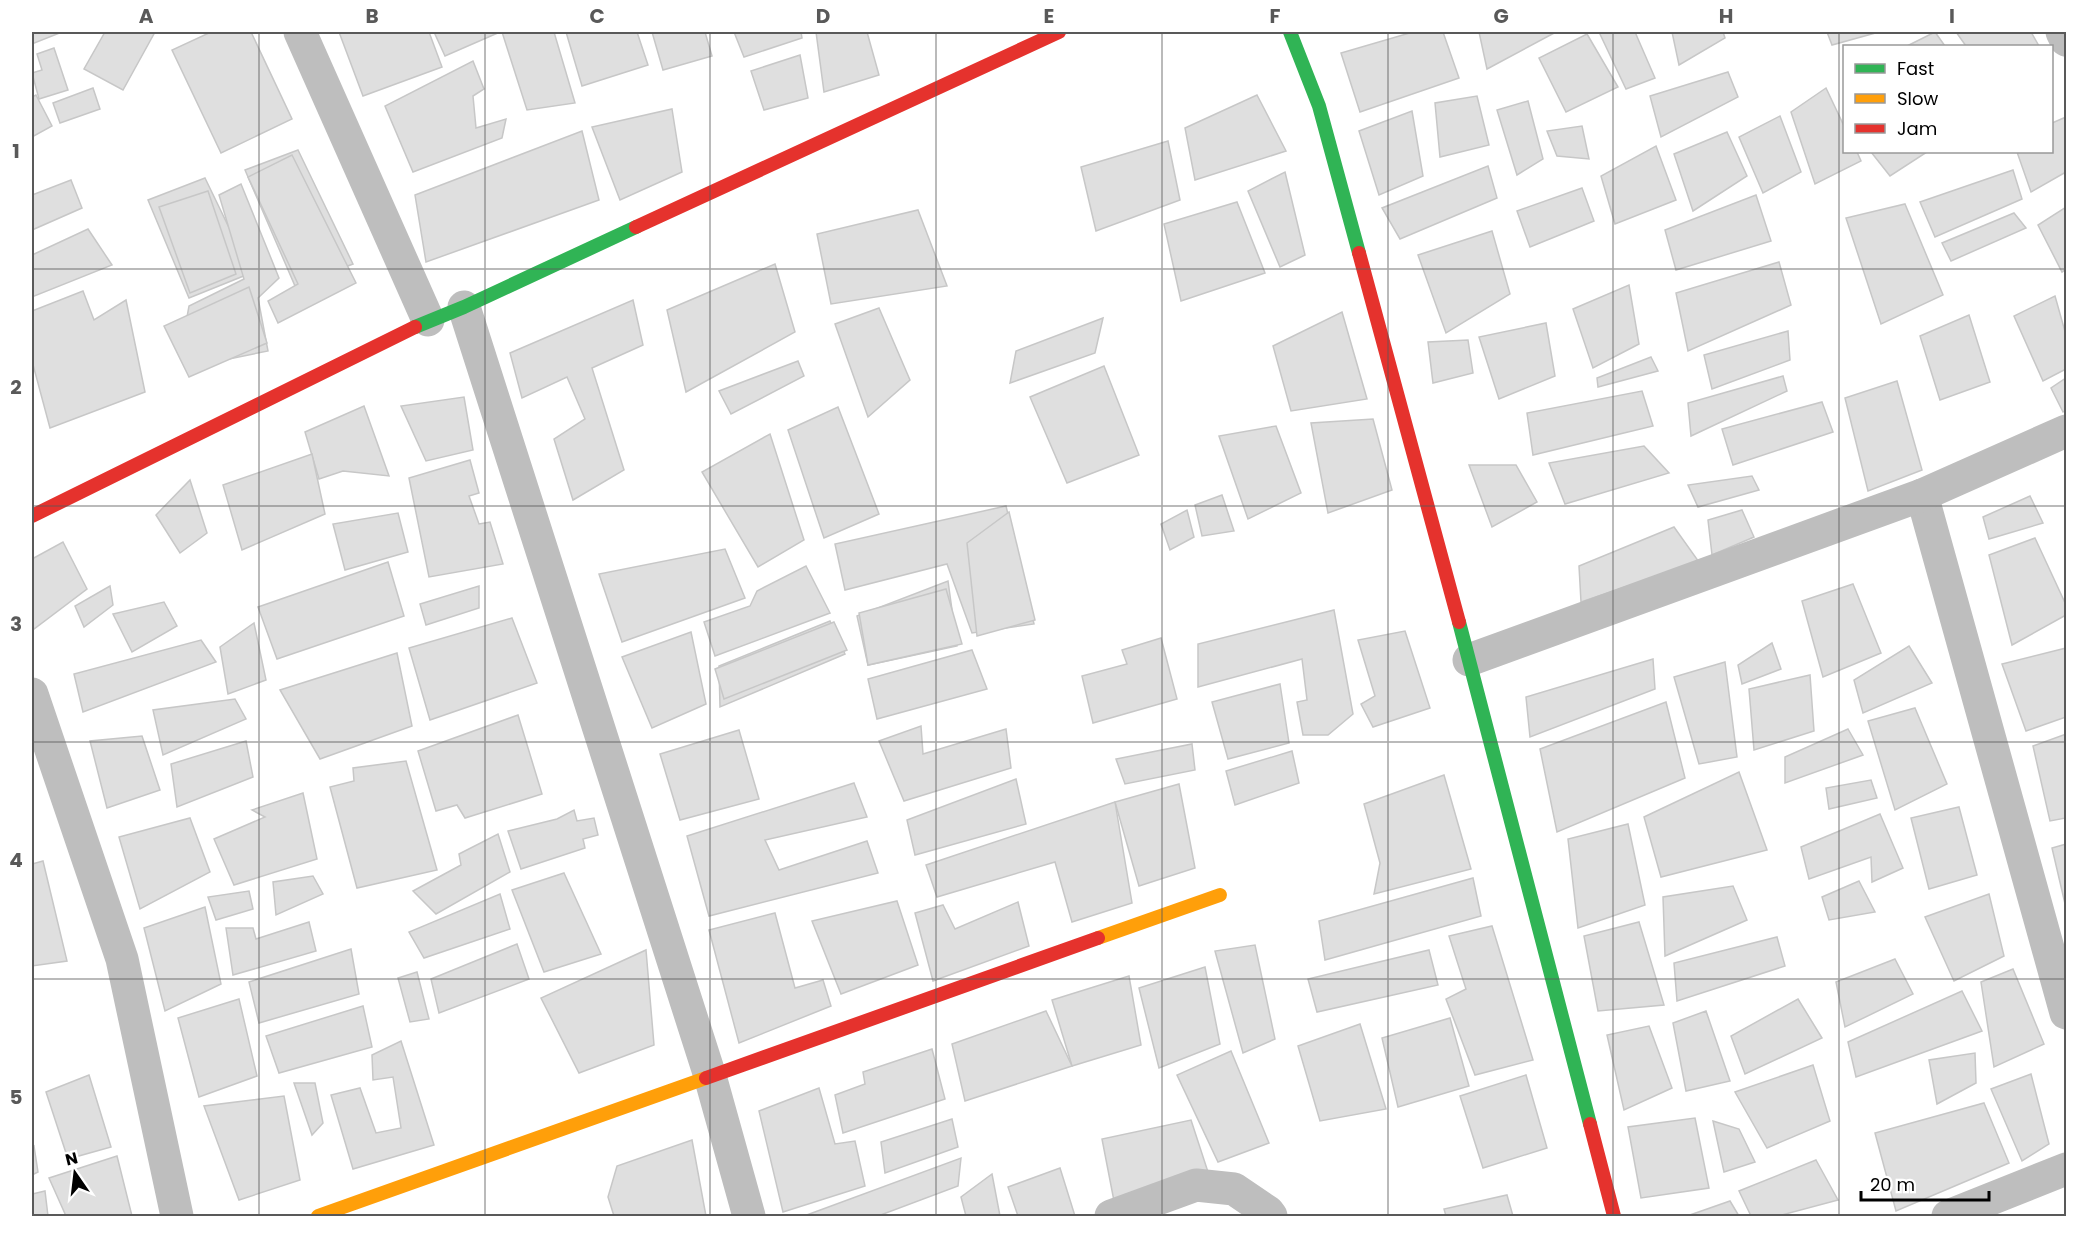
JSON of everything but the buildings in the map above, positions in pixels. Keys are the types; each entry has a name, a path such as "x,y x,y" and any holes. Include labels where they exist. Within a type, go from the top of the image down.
{"street":[{"path":"300,32 428,320"},
{"path":"32,516 428,320 464,307 1059,32"},
{"path":"1290,32 1319,106 1469,660 1614,1216"},
{"path":"2062,32 2067,40"},
{"path":"464,307 710,1076 749,1216"},
{"path":"1469,660 1922,495 2067,431"},
{"path":"1922,495 2067,1013"},
{"path":"32,694 122,959 177,1216"},
{"path":"318,1216 1220,895"},
{"path":"1948,1216 2067,1169"},
{"path":"1111,1216 1196,1185 1234,1189 1271,1216"}],"traffic: fast":[{"path":"1290,32 1319,106 1359,253"},
{"path":"415,327 464,307 636,227"},
{"path":"1459,622 1590,1124"}],"traffic: slow":[{"path":"1098,938 1220,895"},
{"path":"318,1216 706,1078"}],"traffic: jam":[{"path":"636,227 1059,32"},
{"path":"1359,253 1459,622"},
{"path":"32,516 415,327"},
{"path":"706,1078 1098,938"},
{"path":"1590,1124 1614,1216"}]}
